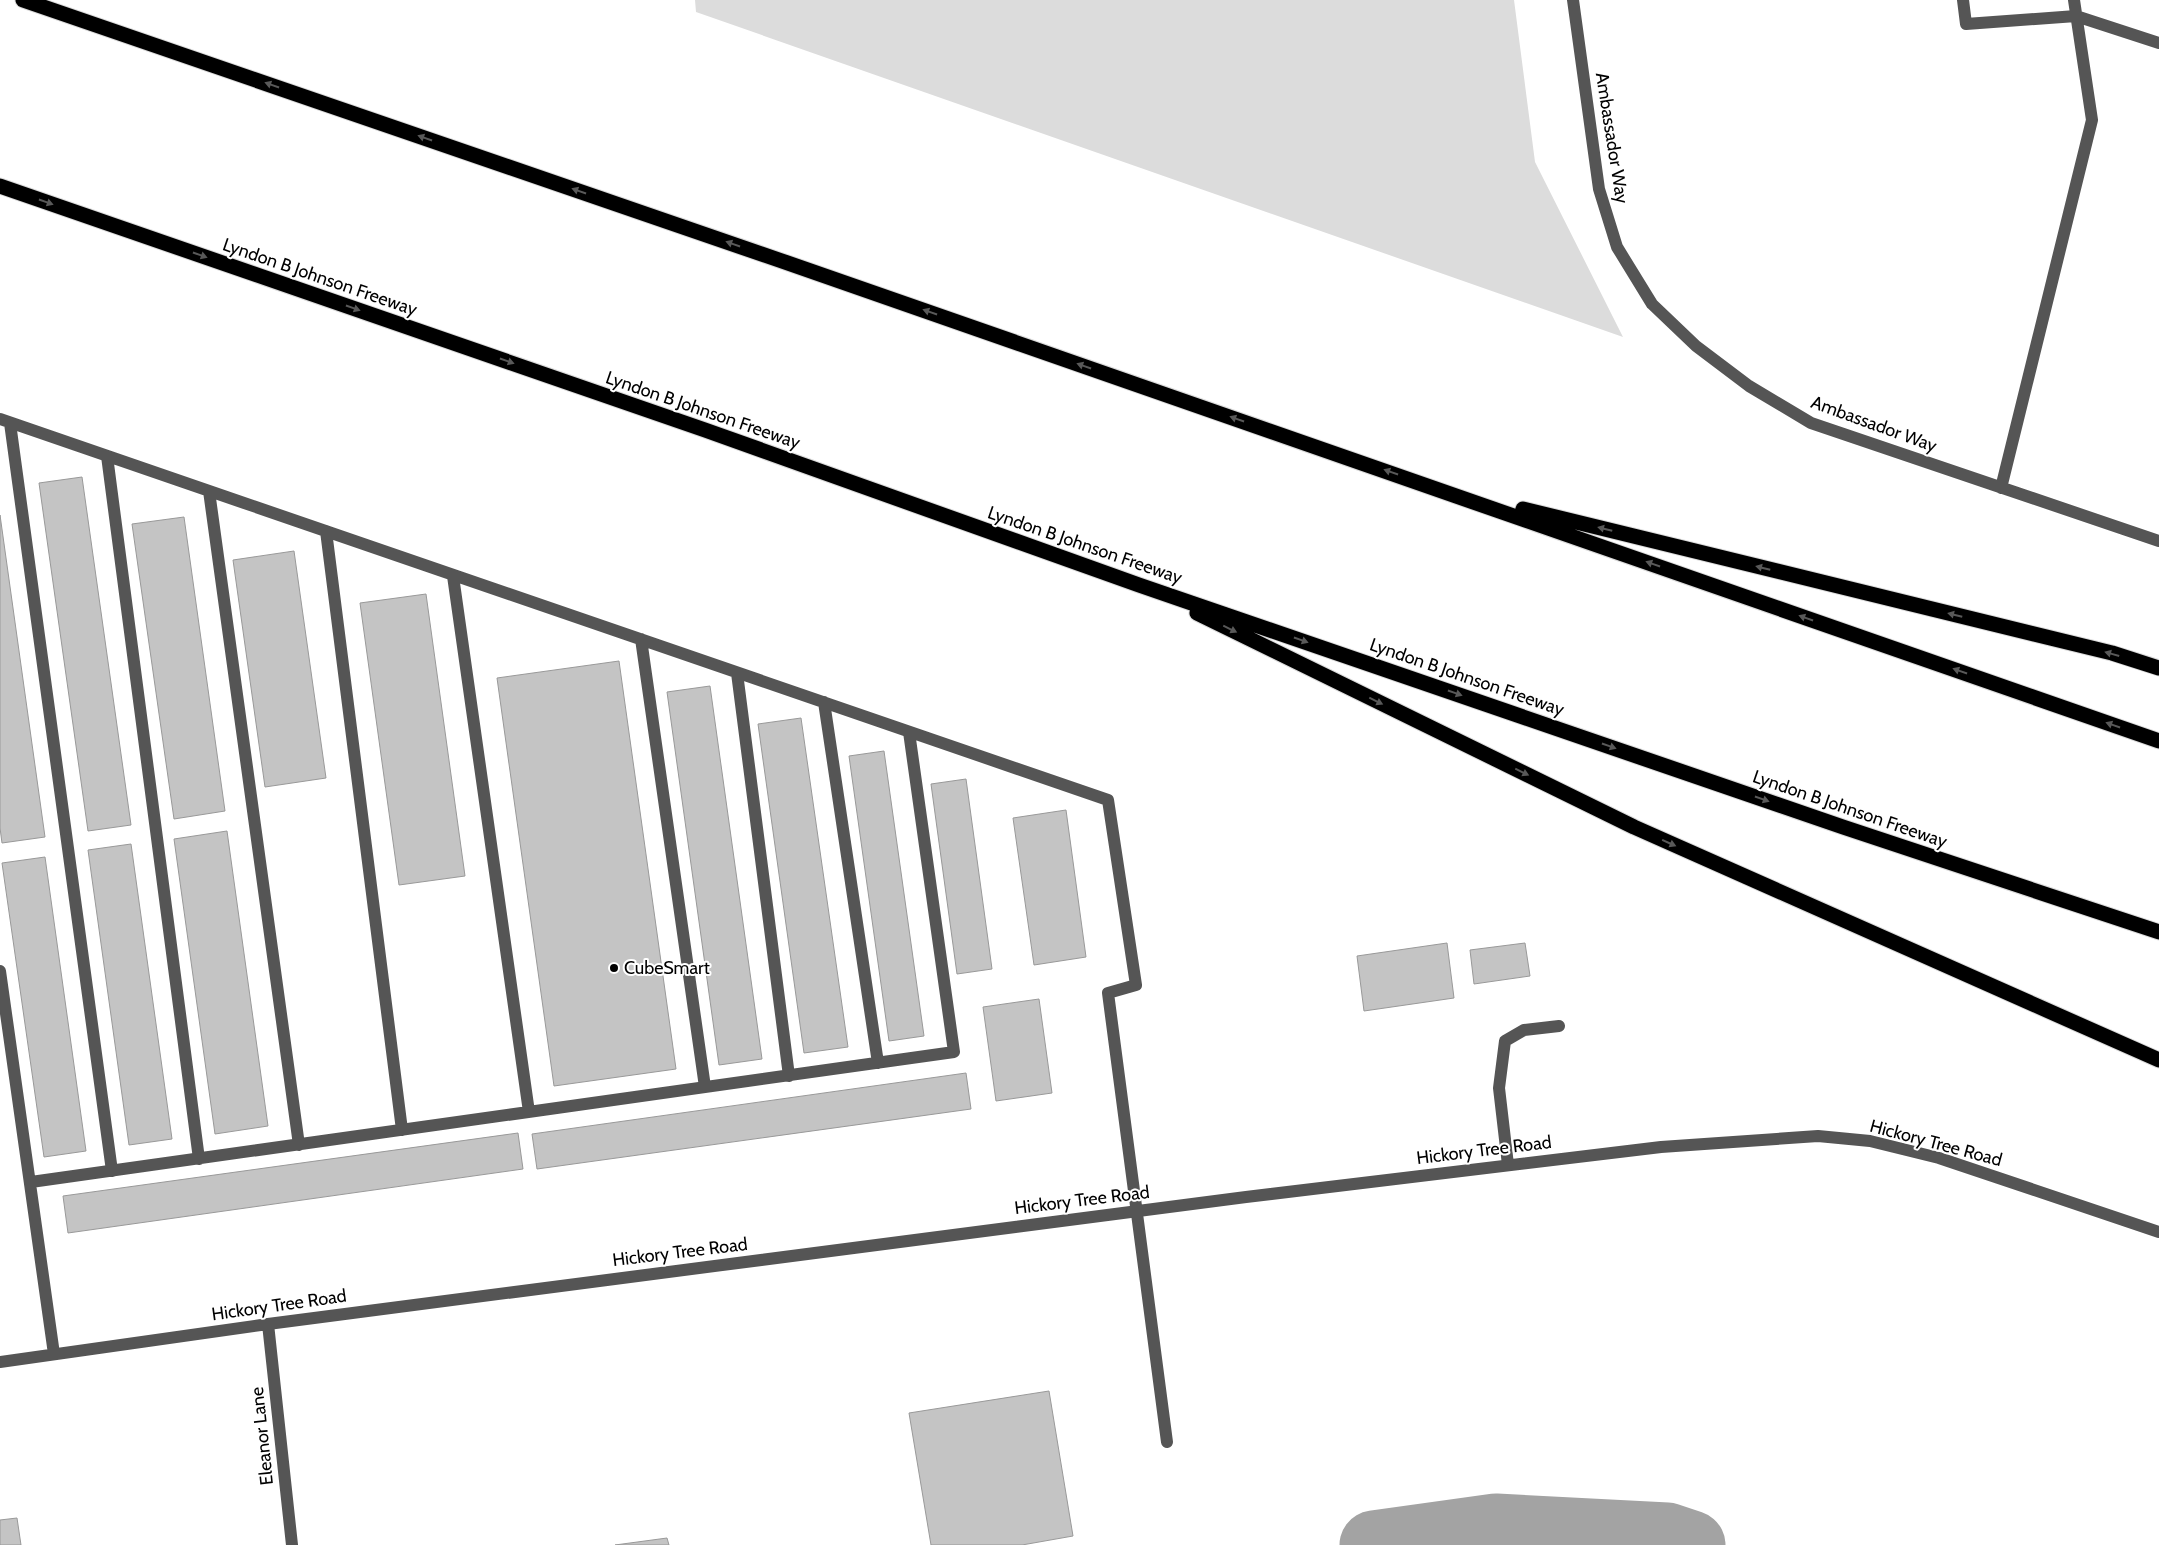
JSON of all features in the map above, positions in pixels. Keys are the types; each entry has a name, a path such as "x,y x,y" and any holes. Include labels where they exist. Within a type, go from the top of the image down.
{"highway":[{"path":"23,0 1437,488 2159,741"},
{"name":"Lyndon B Johnson Freeway","path":"0,186 705,430 1140,585 1834,824 2159,932"},
{"path":"1437,488 2112,654 2159,668"},
{"path":"1140,585 1634,827 2159,1060"}],"street":[{"name":"Ambassador Way","path":"1573,0 1599,189 1617,247 1652,304 1696,346 1749,386 1811,423 2159,541"},
{"path":"1963,0 1966,24 2076,16 2159,44"},
{"path":"2001,488 2092,120 2074,0"},
{"path":"112,1171 5,421 1108,800 1136,985 1108,993 1167,1442"},
{"path":"108,456 199,1158"},
{"path":"209,491 299,1144"},
{"path":"326,531 402,1130"},
{"path":"453,576 529,1112"},
{"path":"641,639 705,1087"},
{"path":"737,673 789,1076"},
{"path":"824,702 878,1063"},
{"path":"31,1182 954,1052 909,732"},
{"path":"0,971 54,1354"},
{"path":"1508,1165 1499,1088 1505,1041 1524,1030 1558,1026"},
{"name":"Hickory Tree Road","path":"0,1362 268,1324 1136,1211 1661,1147 1799,1137 1818,1136 1870,1141 1939,1158 2159,1232"},
{"name":"Eleanor Lane","path":"268,1324 292,1545"}],"shaded area":[{"path":"695,0 1514,0 1535,162 1623,337 696,12"}],"building":[{"path":"82,477 131,825 88,831 39,483"},
{"path":"0,515 45,837 2,843 0,828"},
{"path":"184,517 225,811 174,819 132,524"},
{"path":"294,551 326,778 265,787 233,560"},
{"path":"426,594 465,876 399,885 360,603"},
{"path":"619,661 676,1069 554,1086 497,678"},
{"path":"710,686 762,1059 719,1065 667,692"},
{"path":"801,718 848,1047 804,1053 758,724"},
{"path":"884,751 924,1036 889,1041 849,756"},
{"path":"966,779 992,969 957,974 931,784"},
{"path":"1066,810 1086,957 1034,965 1013,818"},
{"path":"227,831 268,1126 215,1134 174,839"},
{"path":"131,844 172,1139 129,1145 88,850"},
{"path":"45,857 86,1151 44,1157 2,863"},
{"path":"1447,943 1454,998 1364,1011 1357,956"},
{"path":"1525,943 1530,976 1474,984 1470,950"},
{"path":"1039,999 1052,1093 996,1101 983,1007"},
{"path":"966,1073 971,1109 537,1169 532,1134"},
{"path":"518,1133 523,1169 68,1233 63,1196"},
{"path":"1049,1391 1073,1536 1022,1545 931,1545 909,1413"},
{"path":"17,1518 21,1545 0,1545 0,1520"},
{"path":"667,1538 669,1545 615,1545"}],"waterway":[{"path":"1374,1545 1496,1528 1667,1537 1691,1545"}],"place":[{"name":"CubeSmart","path":"614,968"}]}
